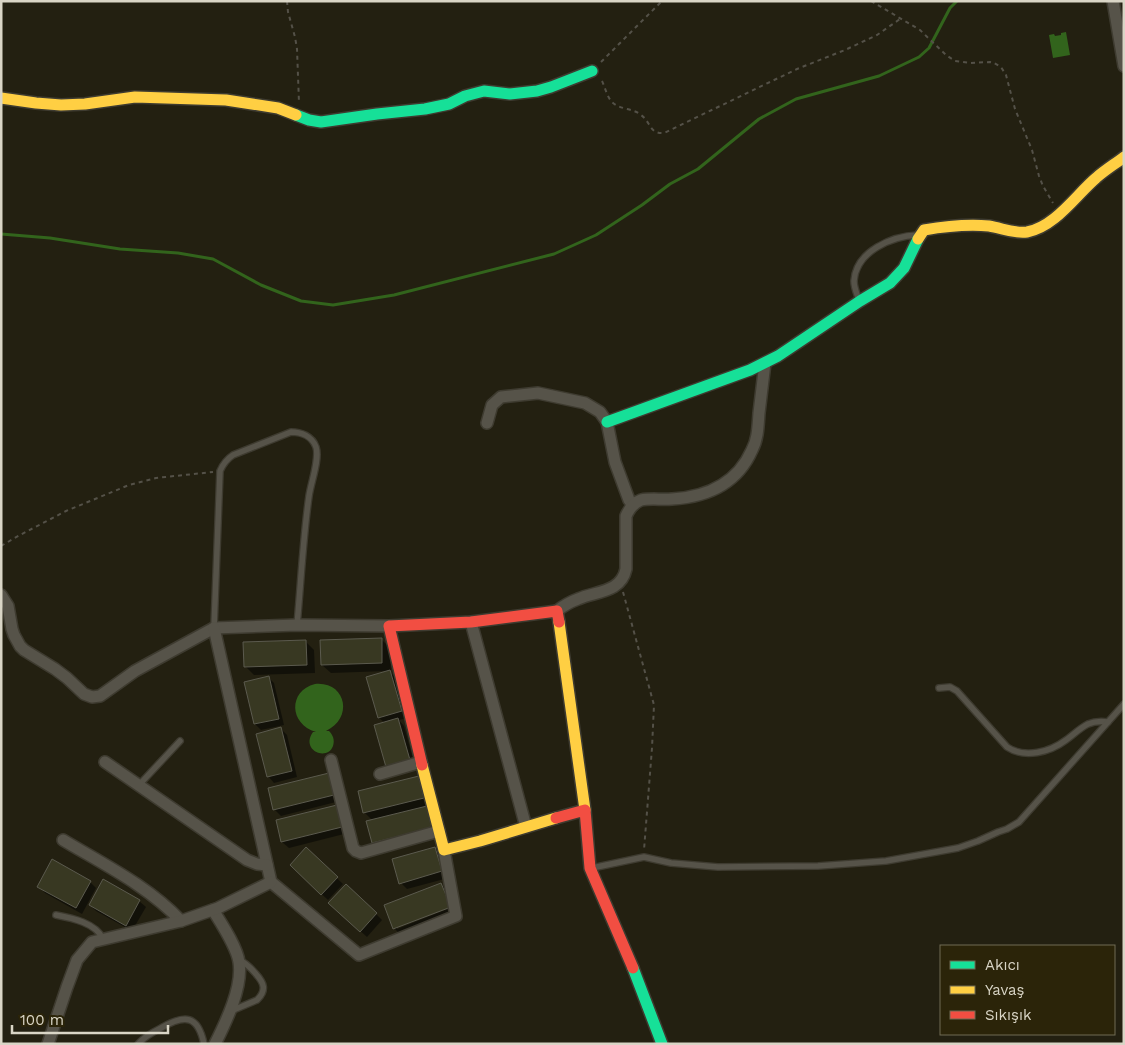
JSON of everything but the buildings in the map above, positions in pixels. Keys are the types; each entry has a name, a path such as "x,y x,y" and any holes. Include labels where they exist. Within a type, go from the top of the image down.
{"street":[{"path":"1114,1 1121,34 1124,66"},
{"path":"1,98 17,102 69,105 135,97 226,100 278,108 308,120 321,122 425,109 449,104 465,96 484,91 510,94 537,91 592,71"},
{"path":"607,422 750,370 790,348 898,276 924,230 944,226 982,226 1030,232 1041,227 1059,213 1096,178 1124,157"},
{"path":"1,595 8,606 12,629 20,646 67,678 84,694 92,697 100,696 135,671 214,628 296,625 389,626 471,622 557,611 571,601 611,590 620,582 626,569 626,516 633,505 644,500 680,498 702,494 721,486 735,476 750,456 756,440 764,363"},
{"path":"487,423 492,405 501,397 538,393 584,403 600,412 607,422 614,462 629,500 633,505"},
{"path":"557,611 585,810 590,868 626,951 662,1044"},
{"path":"471,622 526,827"},
{"path":"214,628 271,882 359,955 456,916 444,850 389,626"},
{"path":"331,760 346,825 353,848 356,851 361,853 439,831"},
{"path":"106,762 247,860 267,865"},
{"path":"380,774 421,762"},
{"path":"444,850 471,844 585,810"},
{"path":"62,840 143,888 181,921"},
{"path":"48,1044 77,960 92,942 181,921 213,910 271,882"},
{"path":"213,910 229,935 239,960 240,980 225,1024 215,1044"}],"lane":[{"path":"860,300 855,288 855,276 859,266 866,257 876,248 890,241 906,236 920,235"},
{"path":"214,628 220,471 233,455 291,432 306,435 316,447 317,455 309,496 296,625"},
{"path":"939,688 950,687 957,691 1007,747 1018,752 1028,753 1045,750 1060,744 1089,723 1108,722"},
{"path":"590,868 644,857 718,867 818,866 886,861 958,848 1007,829 1019,822 1124,704"},
{"path":"138,785 180,741"},
{"path":"56,915 92,928 103,939"},
{"path":"230,1011 257,1000 263,989 262,981 253,970 245,962 239,960"},
{"path":"138,1044 152,1032 183,1018 196,1024 204,1044"}],"path":[{"path":"287,1 297,49 298,115"},
{"path":"662,1 592,71 600,78 611,101 641,114 653,130 660,133 664,133 797,69 877,35 900,19"},
{"path":"871,1 926,35 950,58 970,64 994,62 1004,70 1015,109 1032,150 1039,176 1059,213"},
{"path":"1,546 66,511 143,481 169,476 220,471"},
{"path":"620,582 654,705 644,857"}],"shaded area":[{"path":"1066,32 1070,55 1053,58 1049,35 1061,35 1061,33"},
{"path":"315,684 334,688 343,701 343,710 340,718 335,725 326,731 329,731 334,742 330,751 326,753 316,752 312,749 310,738 313,732 316,732 307,728 301,722 295,708 296,700 300,693"}],"waterway":[{"path":"1,234 50,238 120,249 178,253 213,259 261,285 301,301 333,305 394,295 554,254 596,235 670,184 698,169 759,119 796,99 879,76 919,57 929,48 950,8 957,1"}],"traffic: fast":[{"path":"296,115 321,122 425,109 449,104 465,96 484,91 510,94 537,91 592,71"},
{"path":"607,422 750,370 778,356 890,283 904,268 918,239"},
{"path":"633,968 662,1044"}],"traffic: slow":[{"path":"1,98 61,105 85,104 135,97 226,100 278,108 296,115"},
{"path":"918,239 924,230 940,227 989,226 1013,232 1027,232 1037,229 1056,217 1088,185 1124,157"},
{"path":"559,622 585,810"},
{"path":"422,765 444,850 556,818"}],"traffic: jam":[{"path":"422,765 389,626 471,622 557,611 559,622"},
{"path":"556,818 585,810 590,868 633,968"}]}
